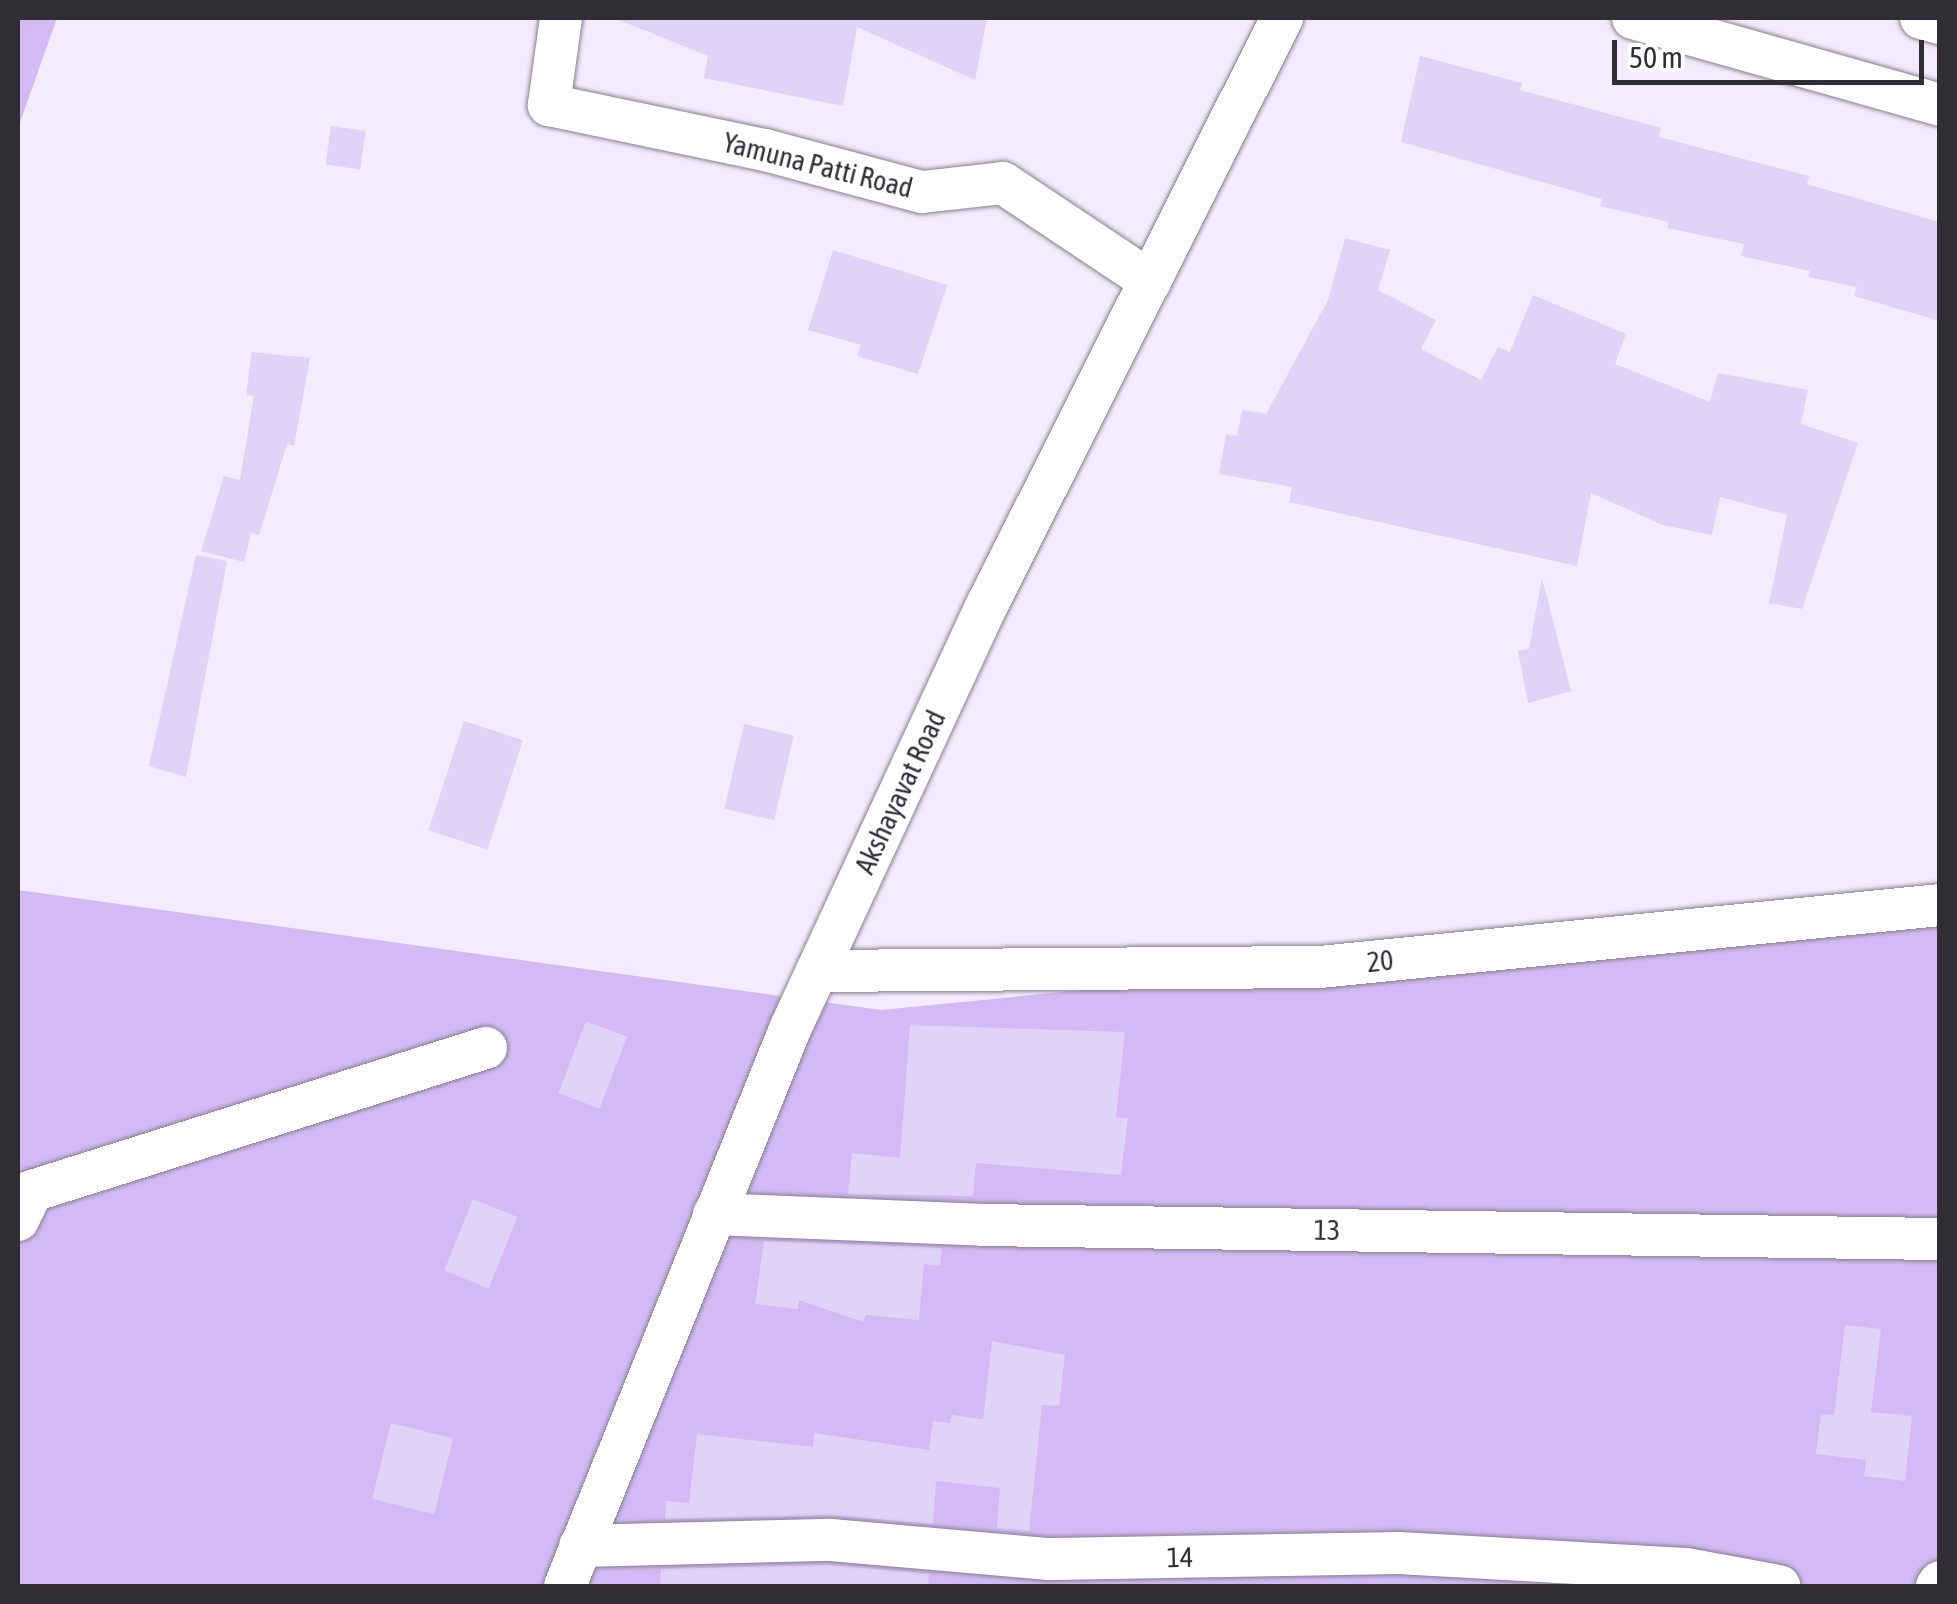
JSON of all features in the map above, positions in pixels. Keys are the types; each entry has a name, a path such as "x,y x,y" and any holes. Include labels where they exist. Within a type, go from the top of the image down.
{"street":[{"name":"Yamuna Patti Road","path":"561,18 548,105 765,150 922,192 1003,183 1150,281"},
{"name":"Akshayavat Road","path":"564,1586 714,1214 818,971 988,603 1282,18"},
{"path":"1634,18 1940,104"},
{"path":"1922,18 1940,23"},
{"name":"20","path":"818,971 1320,967 1940,906"},
{"path":"18,1220 32,1191 486,1048"},
{"name":"13","path":"714,1214 984,1225 1940,1239"},
{"name":"14","path":"580,1546 831,1540 1049,1559 1399,1553 1686,1569 1779,1586"}],"shaded area":[{"path":"18,18 57,18 18,128"},
{"path":"18,890 881,1010 1939,905 1939,1586 18,1586"}],"building":[{"path":"614,18 987,18 975,80 857,27 843,106 704,78 708,56"},
{"path":"1420,56 1522,83 1520,90 1661,128 1659,137 1809,176 1807,184 1940,222 1940,321 1854,296 1857,287 1808,277 1810,271 1741,256 1744,244 1667,228 1669,222 1600,206 1602,199 1401,142"},
{"path":"331,126 366,131 360,169 326,165"},
{"path":"1345,238 1390,250 1378,290 1436,320 1421,349 1481,380 1498,347 1510,352 1533,295 1626,334 1615,364 1710,402 1718,373 1808,390 1801,424 1858,443 1802,609 1769,603 1787,515 1720,497 1712,535 1663,525 1591,493 1577,566 1289,502 1292,487 1219,474 1226,434 1237,436 1242,410 1266,414 1328,300"},
{"path":"833,250 947,285 918,374 857,356 861,345 808,330"},
{"path":"252,352 310,358 294,446 287,444 259,535 251,533 244,562 201,551 224,476 240,480 254,396 246,395"},
{"path":"196,555 227,561 186,777 149,766"},
{"path":"1542,578 1571,691 1528,703 1518,651 1529,649"},
{"path":"464,721 523,740 487,850 428,830"},
{"path":"744,724 794,735 774,820 724,809"},
{"path":"586,1021 627,1037 599,1109 558,1093"},
{"path":"910,1025 1125,1032 1116,1117 1128,1118 1121,1175 976,1163 973,1196 848,1194 852,1153 900,1158"},
{"path":"473,1199 518,1217 489,1288 444,1270"},
{"path":"764,1241 942,1248 940,1266 924,1264 919,1320 866,1315 863,1322 799,1300 798,1309 755,1304"},
{"path":"1845,1325 1881,1329 1871,1412 1912,1416 1905,1481 1864,1476 1866,1460 1816,1454 1821,1414 1834,1415"},
{"path":"992,1341 1065,1355 1059,1406 1042,1405 1029,1531 997,1528 1000,1488 936,1481 933,1524 831,1515 665,1519 666,1501 689,1503 697,1434 813,1447 814,1433 929,1450 933,1421 950,1423 952,1415 983,1419"},
{"path":"391,1423 453,1438 434,1514 372,1499"},
{"path":"830,1565 929,1574 928,1586 660,1586 661,1569"}]}
